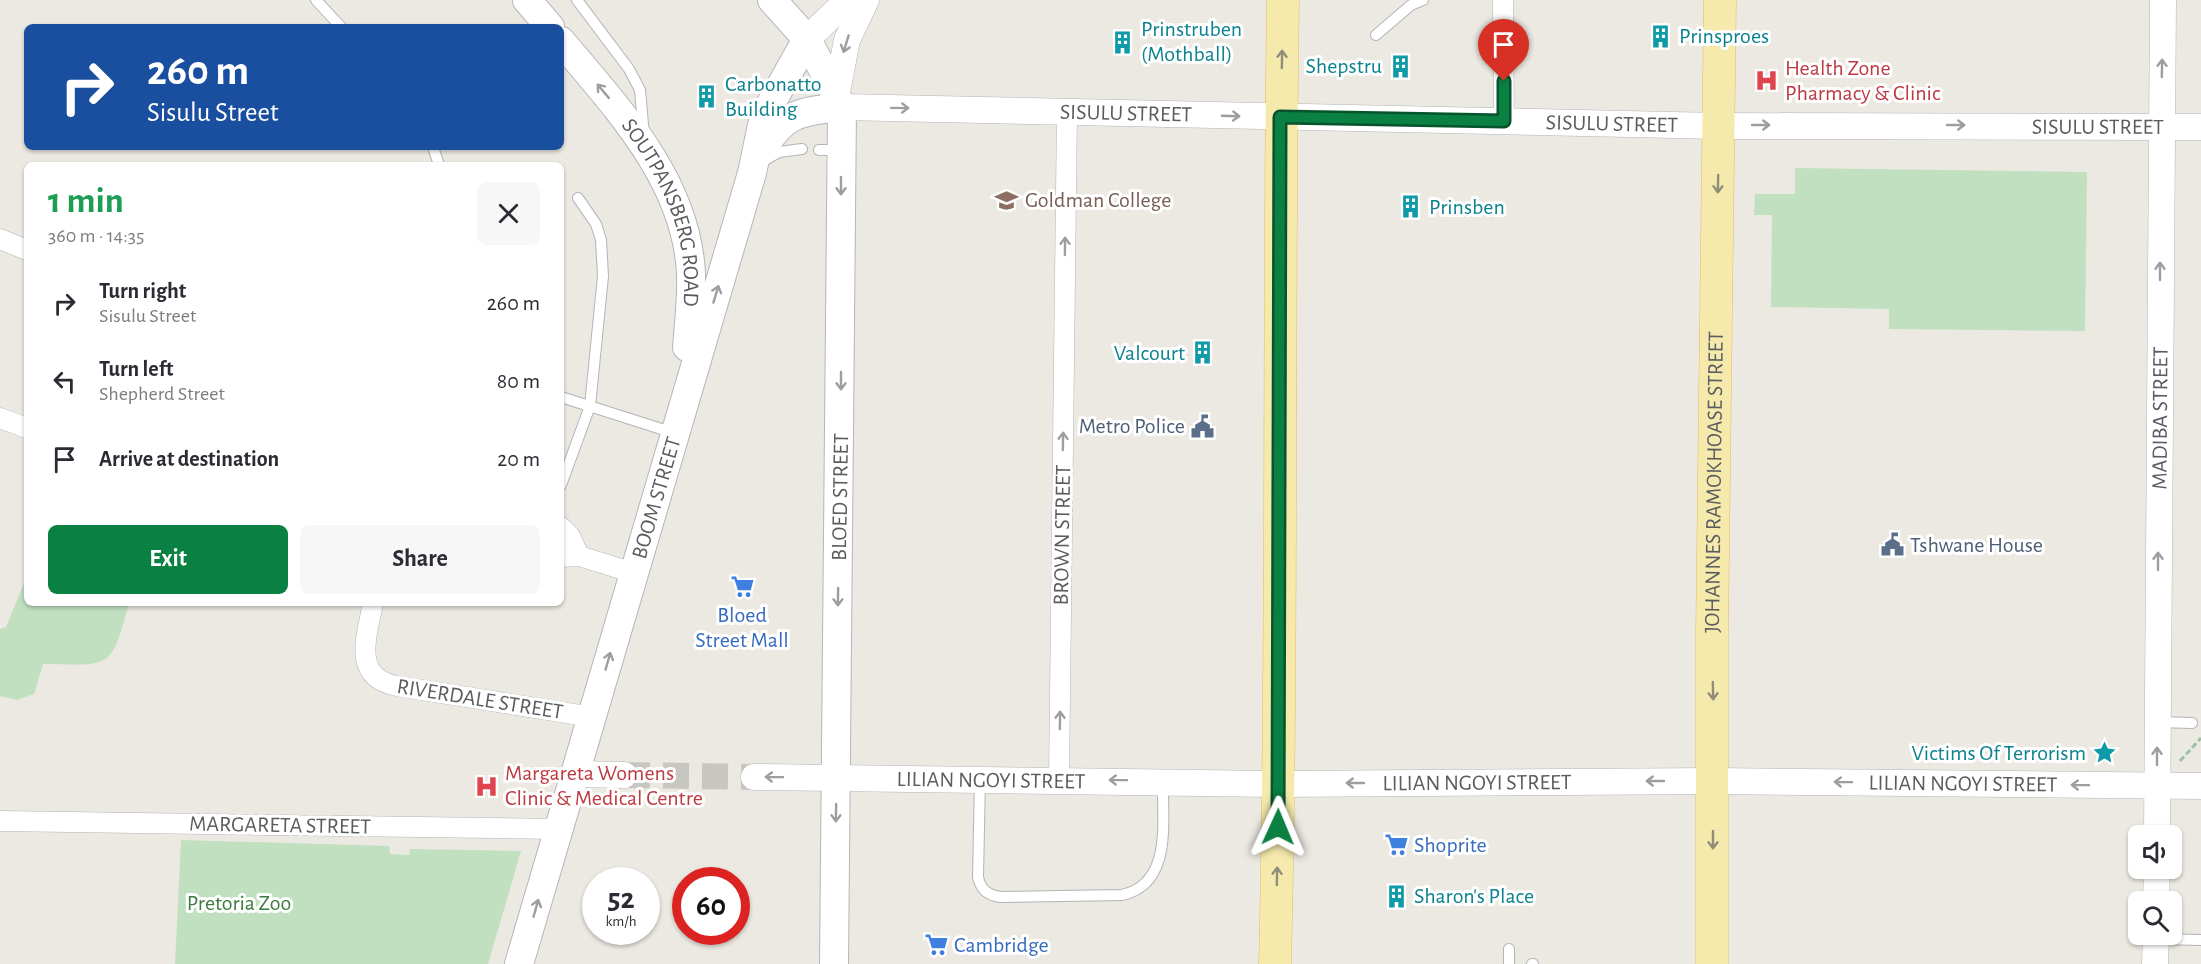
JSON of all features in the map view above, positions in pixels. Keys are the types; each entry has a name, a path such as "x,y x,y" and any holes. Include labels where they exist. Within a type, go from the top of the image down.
{"main road":[{"path":"527,0 547,24"},
{"path":"772,0 807,39"},
{"path":"1275,964 1279,784 1280,117 1283,0"},
{"name":"JOHANNES RAMOKHOASE STREET","path":"1712,964 1714,781 1712,633 1720,0"},
{"name":"BLOED STREET","path":"807,39 839,100 830,150 836,778 834,964"},
{"name":"BOOM STREET","path":"519,964 753,167 764,116 807,39"},
{"name":"SOUTPANSBERG ROAD","path":"564,45 625,118 644,145 673,196 691,272 690,315 678,422"},
{"path":"753,167 776,128 789,117 839,100"}],"street":[{"path":"807,39 848,0"},
{"path":"839,100 847,40 866,0"},
{"path":"1503,0 1504,121"},
{"name":"MADIBA STREET","path":"2157,825 2163,0"},
{"name":"SISULU STREET","path":"839,100 1280,117 1719,126 2201,127"},
{"name":"BROWN STREET","path":"1059,779 1067,110"},
{"path":"0,239 24,248"},
{"path":"0,418 24,427"},
{"path":"564,530 570,536 570,556 634,573"},
{"name":"RIVERDALE STREET","path":"372,606 364,653 368,667 379,680 397,686 592,717"},
{"path":"576,774 624,775"},
{"name":"LILIAN NGOYI STREET","path":"754,777 1059,779 1279,784 1714,781 2201,786"},
{"name":"MARGARETA STREET","path":"0,820 559,829"}],"lane":[{"path":"316,0 338,24"},
{"path":"577,0 629,69 640,90 644,113 644,145"},
{"path":"1376,35 1411,5 1423,0"},
{"path":"753,167 789,149 802,149"},
{"path":"564,477 590,406 603,276 603,256 596,224 578,198"},
{"path":"564,398 590,406 678,422"},
{"path":"2157,722 2192,723"},
{"path":"980,779 978,877 980,887 986,892 1001,897 1122,895 1138,889 1156,872 1161,856 1163,782"},
{"path":"2156,946 2201,940"},
{"path":"1509,949 1509,964"}],"green space":[{"path":"1795,168 2087,172 2085,331 1889,329 1889,309 1771,307 1772,215 1754,215 1755,194 1795,194"},
{"path":"24,583 24,606 128,606 118,641 105,659 83,664 43,664 34,694 17,700 0,696 0,629 6,627"},
{"name":"Pretoria Zoo","path":"181,840 389,846 390,854 409,855 410,849 521,851 488,964 175,964"}],"tunnel":[{"path":"624,775 754,777"}],"place":[{"name":"Prinsproes","path":"1661,36"},
{"name":"Prinstruben (Mothball)","path":"1123,42"},
{"name":"Shepstru","path":"1400,66"},
{"name":"Health Zone Pharmacy & Clinic","path":"1767,81"},
{"name":"Carbonatto Building","path":"707,97"},
{"name":"Goldman College","path":"1007,200"},
{"name":"Prinsben","path":"1411,207"},
{"name":"Valcourt","path":"1203,353"},
{"name":"Metro Police","path":"1203,426"},
{"name":"Tshwane House","path":"1892,545"},
{"name":"Bloed Street Mall","path":"742,586"},
{"name":"Victims Of Terrorism","path":"2104,753"},
{"name":"Margareta Womens Clinic & Medical Centre","path":"487,786"},
{"name":"Shoprite","path":"1396,845"},
{"name":"Sharon's Place","path":"1396,896"},
{"name":"Cambridge","path":"936,945"}],"route":[{"path":"1278,827 1280,117 1504,121 1504,81"}]}
